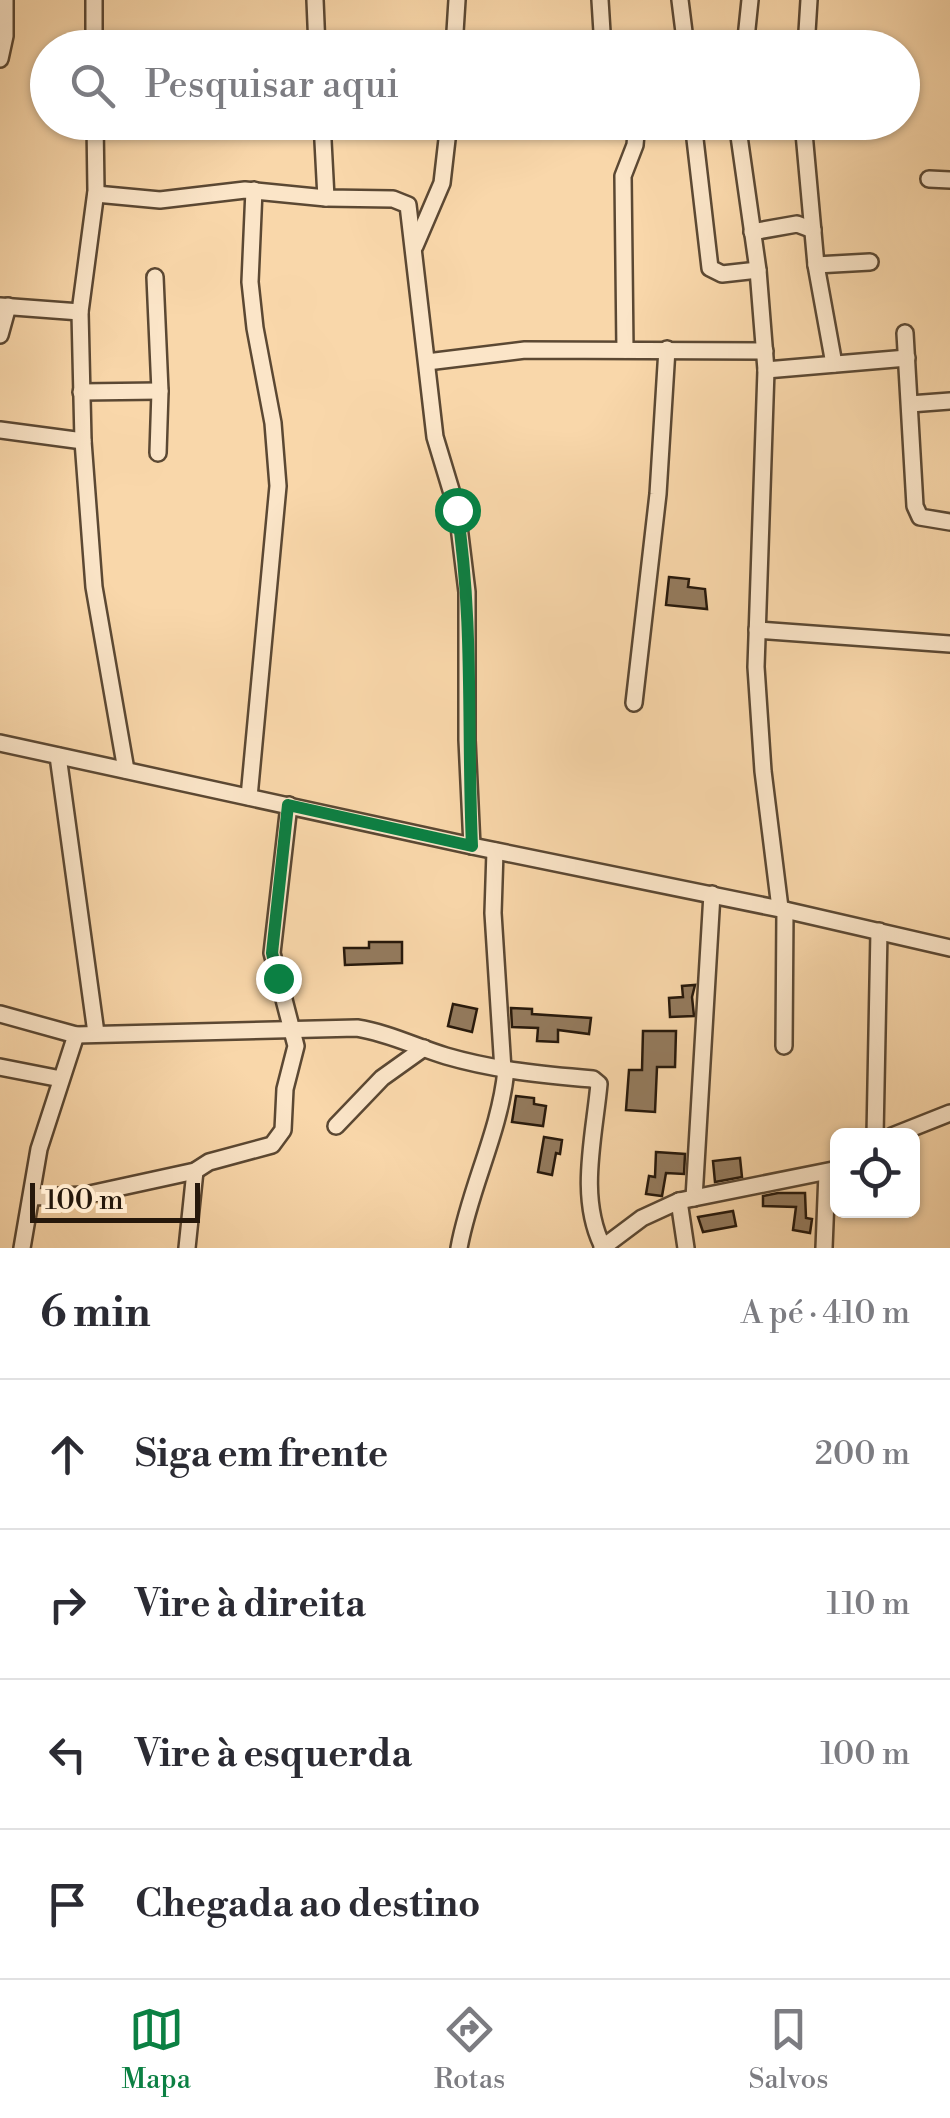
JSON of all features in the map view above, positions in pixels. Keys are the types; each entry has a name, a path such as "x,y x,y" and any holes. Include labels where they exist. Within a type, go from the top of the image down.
{"street":[{"path":"0,59 5,0"},
{"path":"94,0 94,30"},
{"path":"315,0 317,30"},
{"path":"455,30 457,0"},
{"path":"600,0 602,30"},
{"path":"680,0 684,30"},
{"path":"747,30 750,0"},
{"path":"807,30 809,0"},
{"path":"95,140 96,194 80,312 83,441 94,587 126,770"},
{"path":"323,140 326,198"},
{"path":"415,246 442,183 447,140"},
{"path":"625,350 622,188 635,140"},
{"path":"695,140 710,268 722,274 758,270"},
{"path":"739,140 758,270 766,370 757,630 758,724 783,909 784,1046"},
{"path":"804,140 810,207 805,227 834,364"},
{"path":"928,179 950,180"},
{"path":"96,194 160,200 254,190 404,201 408,205 435,437 457,510 468,592 467,740 472,846"},
{"path":"248,796 278,486 273,424 250,282 254,190"},
{"path":"752,232 805,227"},
{"path":"816,265 870,262"},
{"path":"155,278 160,391 158,453"},
{"path":"0,335 4,306 80,312"},
{"path":"905,333 917,514 950,522"},
{"path":"634,703 658,494 667,349"},
{"path":"427,362 525,350 765,350"},
{"path":"766,370 907,358"},
{"path":"81,392 160,391"},
{"path":"910,404 950,401"},
{"path":"0,430 83,441"},
{"path":"757,630 950,644"},
{"path":"0,743 950,948"},
{"path":"58,756 96,1032"},
{"path":"32,1197 85,1195 195,1171 209,1162 278,1140 283,1130 285,1089 296,1046 272,953 288,805"},
{"path":"459,1248 475,1182 498,1121 504,1070 492,914 495,851"},
{"path":"686,1248 686,1199 712,894"},
{"path":"875,1128 880,931"},
{"path":"0,1014 76,1035 357,1028 384,1032 443,1056 504,1070 597,1081 589,1195 593,1228 603,1248 642,1218 686,1199 830,1171"},
{"path":"22,1248 39,1150 76,1035"},
{"path":"336,1126 382,1078 424,1048"},
{"path":"0,1067 60,1078"},
{"path":"912,1128 950,1113"},
{"path":"187,1248 195,1171"},
{"path":"824,1248 830,1190"}],"building":[{"path":"669,577 689,579 688,587 705,589 707,609 666,605"},
{"path":"369,942 402,942 402,963 345,965 344,948 369,948"},
{"path":"695,985 694,1016 670,1017 669,998 683,997 682,986"},
{"path":"453,1004 477,1009 472,1032 448,1026"},
{"path":"511,1008 532,1009 532,1014 591,1018 589,1034 558,1030 558,1042 537,1041 538,1028 512,1027"},
{"path":"643,1031 676,1031 675,1067 657,1067 655,1112 626,1110 629,1070 642,1070"},
{"path":"516,1096 534,1098 534,1104 546,1106 543,1126 512,1122"},
{"path":"544,1137 562,1140 552,1175 538,1172"},
{"path":"656,1152 685,1154 684,1174 666,1173 662,1196 646,1194 649,1176 655,1177"},
{"path":"740,1158 742,1177 715,1182 713,1161"},
{"path":"805,1193 806,1218 812,1219 810,1233 793,1230 796,1207 763,1206 763,1196"},
{"path":"733,1211 736,1226 703,1232 698,1217"}],"route":[{"path":"278,978 272,953 288,805 472,846 467,740 468,592 457,510"}]}
